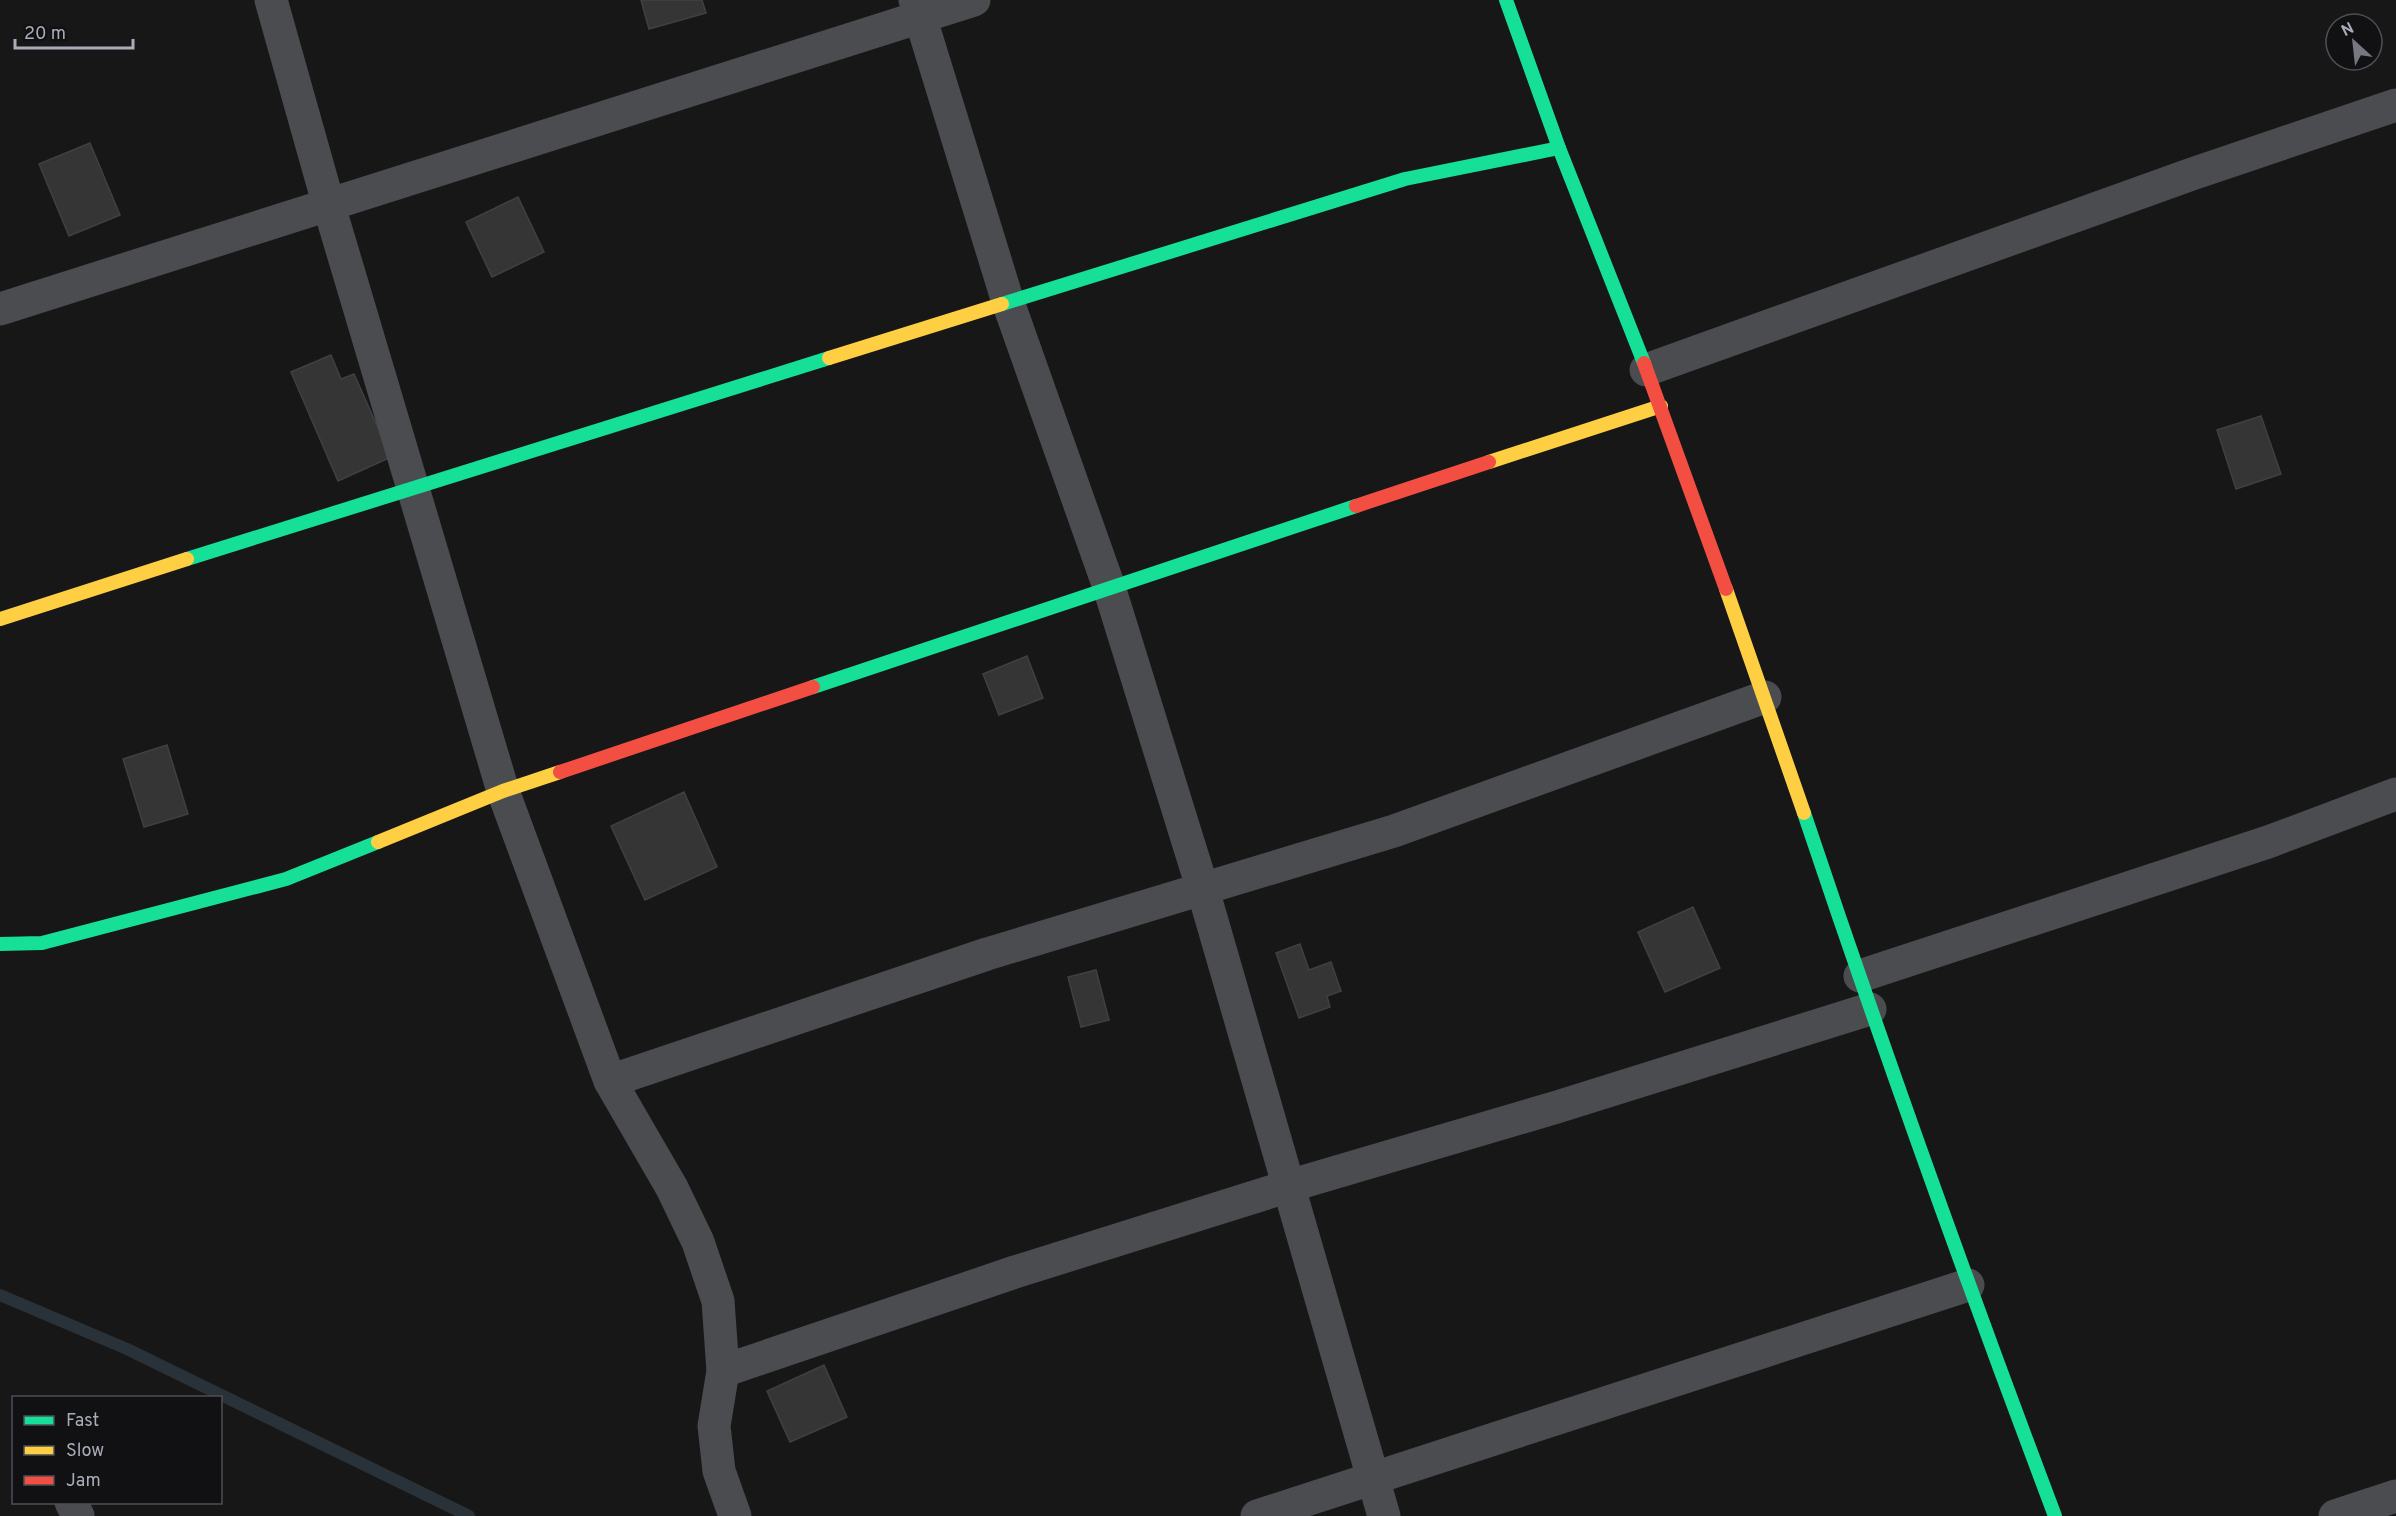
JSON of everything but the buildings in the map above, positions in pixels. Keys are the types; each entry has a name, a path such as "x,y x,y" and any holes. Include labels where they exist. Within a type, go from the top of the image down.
{"street":[{"path":"271,0 329,206 503,791 610,1081 672,1188 698,1242 718,1301 723,1371 714,1426 718,1471 735,1516"},
{"path":"0,309 329,206 918,8 974,0"},
{"path":"1506,0 1559,148 1661,406 1765,697 1870,1009 1968,1285 2055,1516"},
{"path":"918,8 1008,302 1109,587 1203,890 1384,1516"},
{"path":"1646,370 2181,178 2396,105"},
{"path":"0,619 414,487 1405,180 1559,148"},
{"path":"0,944 42,943 286,879 503,791 1109,587 1661,406"},
{"path":"610,1081 987,954 1394,831 1765,697"},
{"path":"1860,976 2268,842 2396,794"},
{"path":"723,1371 1015,1272 1870,1009"},
{"path":"1257,1516 1968,1285"},
{"path":"2335,1516 2396,1496"}],"waterway":[{"path":"0,1295 127,1349 469,1516"}],"traffic: fast":[{"path":"1506,0 1559,148 1644,363"},
{"path":"1002,304 1405,179 1559,148"},
{"path":"187,559 829,358"},
{"path":"813,687 1356,506"},
{"path":"1804,813 1926,1166 2055,1516"},
{"path":"0,944 42,943 286,879 378,842"}],"traffic: slow":[{"path":"829,358 1002,304"},
{"path":"1489,462 1661,406"},
{"path":"0,619 187,559"},
{"path":"1726,589 1804,813"},
{"path":"378,842 503,791 560,772"}],"traffic: jam":[{"path":"1644,363 1726,589"},
{"path":"1356,506 1489,462"},
{"path":"560,772 813,687"}]}
